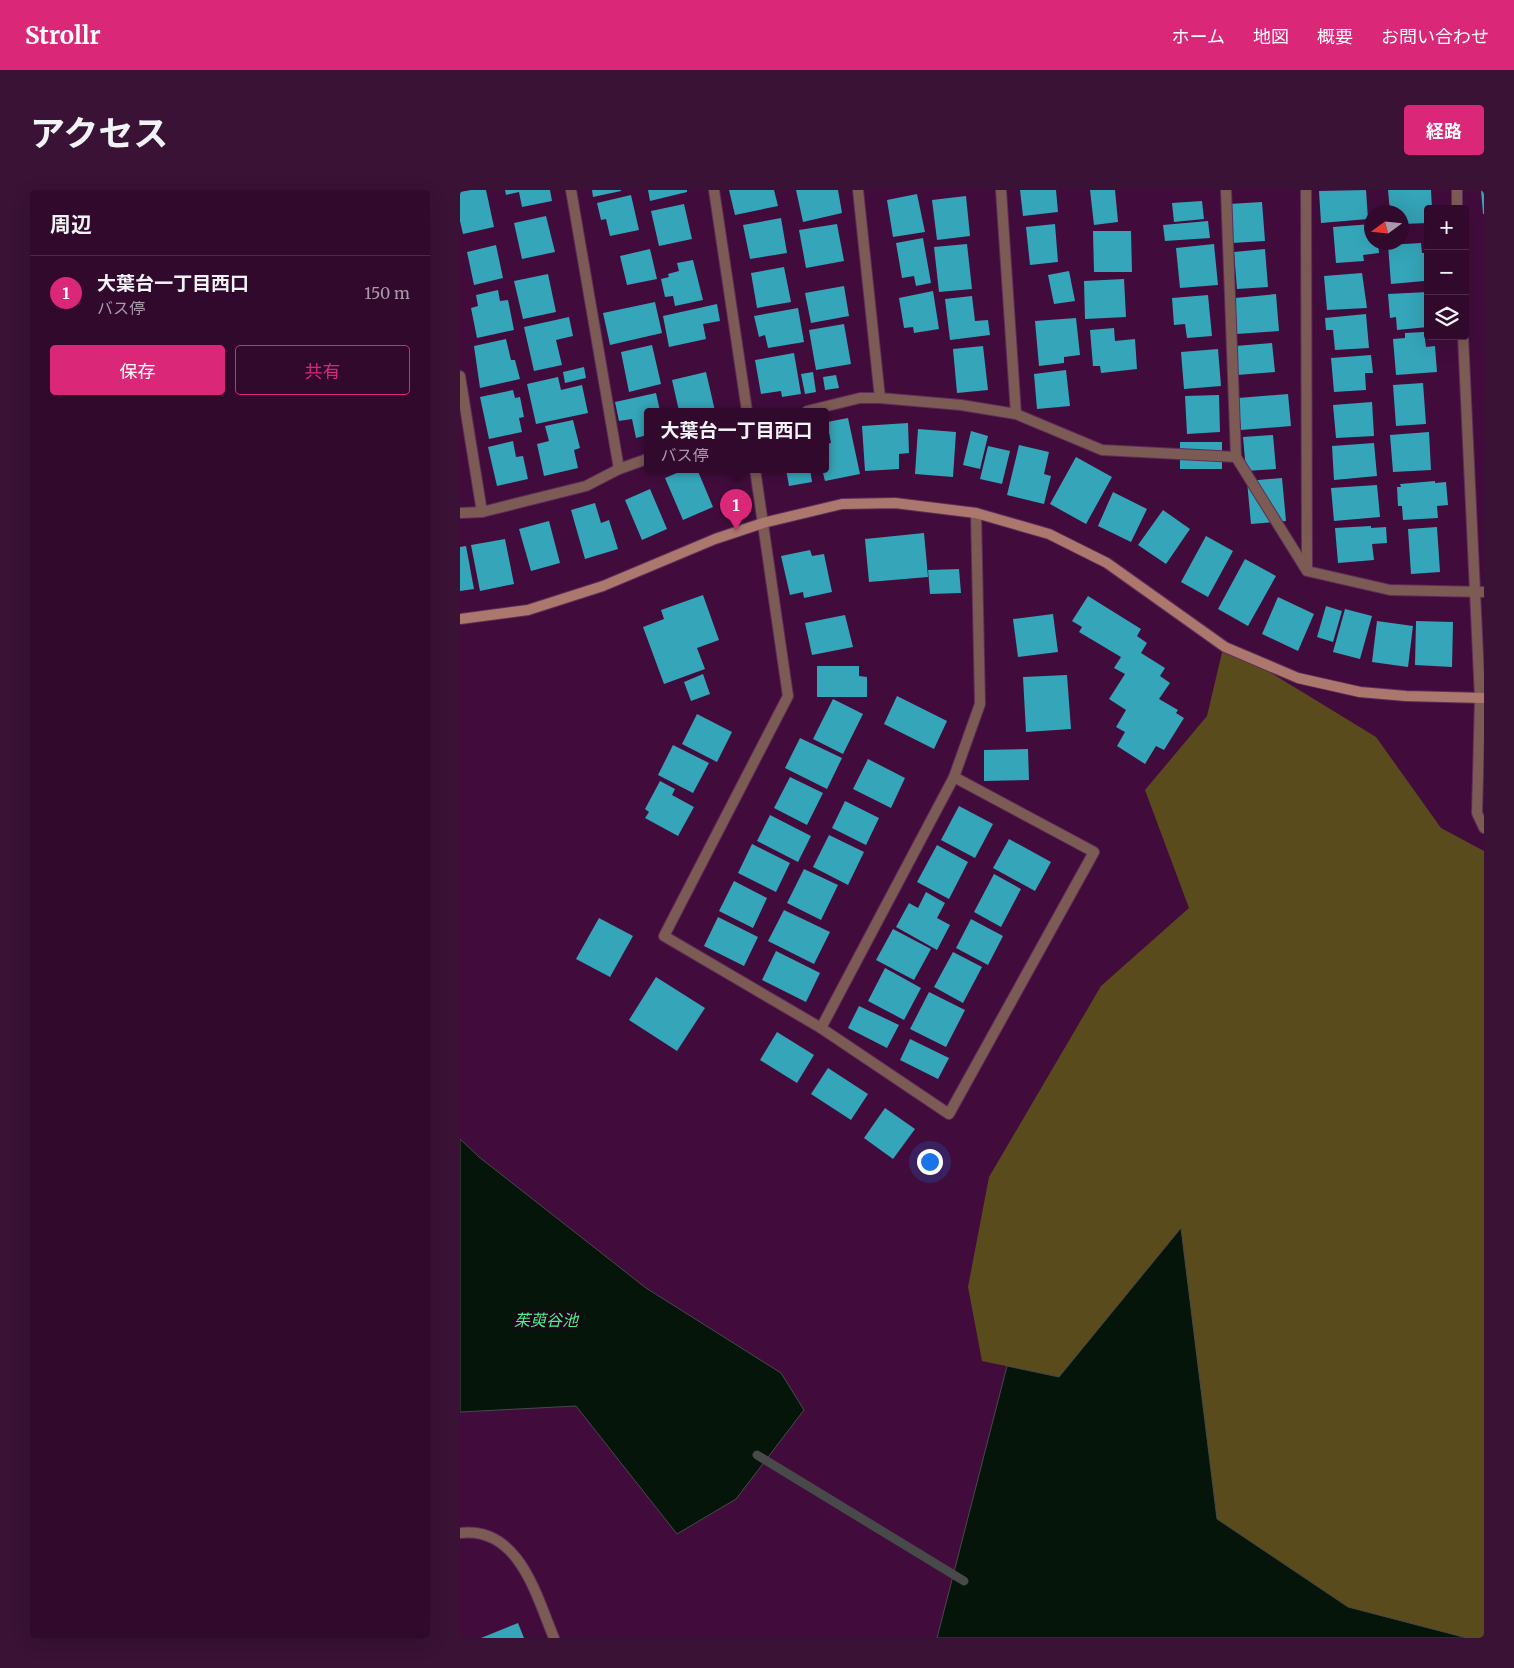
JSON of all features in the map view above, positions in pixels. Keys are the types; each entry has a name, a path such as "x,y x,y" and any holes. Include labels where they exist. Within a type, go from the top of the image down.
{"street":[{"path":"571,190 619,468"},
{"path":"714,190 747,408"},
{"path":"858,190 880,398"},
{"path":"1001,190 1016,414"},
{"path":"1226,190 1236,457 1307,571 1390,590 1480,592"},
{"path":"1306,190 1307,571"},
{"path":"1456,190 1457,205"},
{"path":"1463,340 1480,592 1481,786 1477,813 1484,828"},
{"path":"460,376 482,512"},
{"path":"819,408 860,398 961,405 1016,414 1102,450 1236,457"},
{"path":"460,513 482,512 586,486 619,468 644,460"},
{"path":"756,473 788,696 664,936 821,1028 949,1114 1094,852 954,777"},
{"path":"460,619 528,610 575,595 603,586 716,539 763,522 842,504 896,503 976,513 1048,534 1106,562 1225,646 1298,678 1360,692 1482,698"},
{"path":"821,1028 954,777 980,704 976,513"},
{"path":"460,1534 477,1531 505,1545 525,1568 554,1638"}],"shaded area":[{"path":"1224,644 1376,737 1441,828 1484,851 1484,1638 1467,1638 1348,1607 1217,1519 1181,1228 1059,1377 982,1361 968,1287 989,1177 1101,986 1189,908 1145,790 1207,716"}],"water":[{"name":"茱萸谷池","path":"460,1139 479,1157 646,1288 781,1373 804,1410 736,1499 677,1534 576,1406 460,1412"},
{"path":"1181,1228 1217,1519 1348,1607 1467,1638 937,1638 1007,1366 1059,1377"}],"building":[{"path":"486,190 494,227 463,234 460,221 460,192"},
{"path":"505,190 550,190 552,201 522,207 519,192 506,195"},
{"path":"592,190 621,190 621,191 593,197"},
{"path":"648,190 687,190 687,192 650,201"},
{"path":"729,190 774,190 778,206 735,215"},
{"path":"796,190 838,190 842,213 803,222"},
{"path":"1020,190 1056,190 1058,212 1023,216"},
{"path":"1090,190 1115,190 1118,222 1094,225"},
{"path":"1366,190 1367,205 1364,205 1364,219 1321,223 1319,191"},
{"path":"1388,190 1431,190 1432,205 1424,205 1424,223 1409,224 1409,205 1389,205"},
{"path":"1481,190 1484,190 1484,214 1483,214"},
{"path":"917,194 925,232 893,237 887,200"},
{"path":"631,195 639,230 610,236 606,219 601,220 597,203"},
{"path":"966,196 970,236 937,240 932,200"},
{"path":"1202,201 1204,219 1174,222 1172,203"},
{"path":"1262,202 1265,241 1232,243 1229,204"},
{"path":"684,204 692,239 659,246 651,211"},
{"path":"546,216 555,252 522,259 514,223"},
{"path":"781,218 787,253 750,259 743,225"},
{"path":"1208,221 1210,238 1165,241 1163,225"},
{"path":"837,224 844,261 806,268 799,230"},
{"path":"1055,224 1058,262 1030,265 1026,227"},
{"path":"1364,225 1364,250 1379,250 1379,253 1363,255 1364,261 1336,263 1333,227"},
{"path":"1093,231 1131,231 1132,272 1094,272"},
{"path":"923,238 931,283 916,286 914,276 902,278 896,243"},
{"path":"1421,243 1422,253 1424,253 1424,281 1391,284 1388,250 1409,250 1409,244"},
{"path":"967,244 972,289 939,292 934,247"},
{"path":"1214,244 1218,285 1180,288 1176,248"},
{"path":"496,245 503,278 474,285 467,252"},
{"path":"650,249 657,279 627,285 620,256"},
{"path":"1265,249 1268,287 1237,289 1234,252"},
{"path":"693,260 703,300 675,306 673,296 665,297 661,279 669,277 668,274 679,271 677,263"},
{"path":"784,267 791,302 757,308 751,273"},
{"path":"1069,271 1075,301 1054,304 1048,275"},
{"path":"1362,273 1367,308 1327,310 1324,276"},
{"path":"548,274 556,312 523,319 514,281"},
{"path":"1124,279 1126,317 1085,319 1084,281"},
{"path":"844,286 849,316 811,323 805,293"},
{"path":"498,290 500,301 508,300 514,330 477,338 471,308 478,306 476,295"},
{"path":"933,291 939,329 914,333 913,327 904,328 899,298"},
{"path":"1424,292 1424,327 1397,330 1396,317 1390,318 1388,294"},
{"path":"1276,294 1279,331 1237,334 1235,298"},
{"path":"1208,295 1212,336 1187,338 1185,324 1174,325 1172,298"},
{"path":"972,296 975,321 988,320 990,335 950,340 945,299"},
{"path":"655,302 662,333 610,345 603,313"},
{"path":"717,304 720,321 703,324 706,339 669,347 663,316"},
{"path":"798,308 804,342 768,348 765,335 759,337 754,316"},
{"path":"1366,314 1369,348 1335,350 1333,330 1326,330 1325,318"},
{"path":"569,317 573,336 556,340 562,365 534,371 524,327"},
{"path":"1076,318 1080,355 1064,357 1064,363 1039,366 1035,321"},
{"path":"844,324 851,364 816,370 809,330"},
{"path":"1114,328 1115,341 1135,339 1137,369 1101,373 1100,366 1093,366 1090,330"},
{"path":"1424,332 1426,347 1435,346 1437,372 1396,375 1393,339 1405,338 1405,333"},
{"path":"506,339 511,360 515,360 520,379 480,388 474,346"},
{"path":"1272,343 1275,372 1237,375 1235,346"},
{"path":"652,345 661,384 629,392 621,352"},
{"path":"983,346 988,390 957,393 953,349"},
{"path":"1218,349 1221,386 1184,389 1181,352"},
{"path":"794,353 801,394 782,397 781,391 761,394 755,360"},
{"path":"1371,355 1373,373 1365,373 1366,390 1334,392 1331,358"},
{"path":"584,367 586,378 565,383 563,372"},
{"path":"1066,370 1070,406 1037,409 1034,374"},
{"path":"706,372 714,408 678,408 672,380"},
{"path":"813,372 816,392 805,394 801,374"},
{"path":"836,375 839,388 825,390 823,377"},
{"path":"558,377 561,390 582,385 588,413 536,424 527,384"},
{"path":"1423,383 1426,424 1396,426 1393,385"},
{"path":"513,390 515,398 520,397 524,417 519,418 522,432 489,439 480,397"},
{"path":"656,393 659,408 644,408 644,436 636,438 632,419 619,421 615,402"},
{"path":"1288,394 1291,426 1241,430 1238,398"},
{"path":"1219,395 1220,432 1187,434 1185,396"},
{"path":"1372,402 1374,436 1336,438 1333,405"},
{"path":"848,418 860,474 825,481 823,473 829,473 829,443 831,443 829,422"},
{"path":"573,420 580,448 574,450 578,468 544,476 537,444 549,441 545,426"},
{"path":"908,423 909,453 899,454 899,469 865,471 862,426"},
{"path":"918,429 956,432 953,477 915,474"},
{"path":"971,431 988,436 980,469 963,465"},
{"path":"1429,432 1431,470 1393,472 1390,435"},
{"path":"1273,435 1276,469 1246,471 1243,437"},
{"path":"513,441 516,457 523,456 528,479 497,486 488,447"},
{"path":"1180,442 1222,442 1222,469 1180,469"},
{"path":"1374,443 1377,476 1334,480 1332,446"},
{"path":"1019,445 1049,452 1044,474 1051,476 1044,504 1007,495"},
{"path":"988,446 1010,451 1002,484 980,479"},
{"path":"1076,457 1112,477 1086,524 1050,504"},
{"path":"677,473 699,473 713,507 683,520 665,478"},
{"path":"787,473 811,473 812,482 789,486"},
{"path":"1282,478 1286,521 1251,524 1247,481"},
{"path":"1435,481 1435,483 1446,482 1448,505 1437,506 1438,518 1403,520 1402,506 1398,506 1397,487 1401,487 1400,484"},
{"path":"1377,485 1380,517 1334,521 1331,488"},
{"path":"650,489 667,529 642,540 625,500"},
{"path":"1113,492 1147,509 1131,542 1098,526"},
{"path":"595,503 601,523 609,520 618,549 585,559 571,510"},
{"path":"1163,510 1190,529 1166,564 1138,545"},
{"path":"549,521 560,563 531,571 519,529"},
{"path":"1371,526 1371,528 1386,527 1387,543 1372,544 1374,560 1338,563 1335,528"},
{"path":"1437,527 1440,572 1411,574 1408,529"},
{"path":"924,533 928,577 869,582 865,539"},
{"path":"1206,536 1233,551 1208,597 1181,582"},
{"path":"505,539 514,584 480,591 471,545"},
{"path":"466,546 474,589 460,591 460,547"},
{"path":"810,550 812,556 824,554 832,592 804,598 803,592 790,595 781,556"},
{"path":"1245,559 1276,576 1248,626 1218,609"},
{"path":"959,569 961,593 930,594 928,570"},
{"path":"703,595 719,640 697,648 705,669 664,684 643,627 664,619 661,610"},
{"path":"1088,596 1141,629 1137,636 1147,643 1141,653 1165,668 1160,676 1170,683 1159,699 1178,710 1176,713 1184,718 1164,750 1156,746 1145,764 1117,746 1125,732 1116,727 1126,710 1109,699 1125,674 1114,668 1121,657 1079,632 1082,627 1072,621"},
{"path":"1278,597 1314,614 1298,651 1262,634"},
{"path":"1326,606 1342,611 1333,642 1317,637"},
{"path":"1345,609 1372,616 1360,659 1333,652"},
{"path":"1053,614 1058,652 1018,657 1013,619"},
{"path":"845,615 853,647 812,655 805,623"},
{"path":"1377,621 1413,626 1408,667 1372,662"},
{"path":"1416,621 1453,622 1452,667 1415,665"},
{"path":"817,666 859,666 859,676 867,677 867,697 817,697"},
{"path":"703,674 710,694 691,701 684,682"},
{"path":"1067,675 1071,729 1026,732 1023,677"},
{"path":"897,696 947,721 934,749 884,724"},
{"path":"833,699 863,714 843,754 813,739"},
{"path":"697,714 732,732 717,762 682,744"},
{"path":"800,738 842,758 827,789 785,768"},
{"path":"673,745 709,763 693,793 658,775"},
{"path":"1028,749 1029,780 984,781 984,750"},
{"path":"868,759 905,778 891,808 853,789"},
{"path":"790,777 823,793 807,825 774,808"},
{"path":"660,781 675,789 672,795 694,807 678,836 645,818 649,812 645,809"},
{"path":"845,801 879,818 866,845 832,828"},
{"path":"959,806 993,824 975,858 941,840"},
{"path":"770,815 811,836 798,862 757,841"},
{"path":"829,835 864,852 848,885 813,867"},
{"path":"1009,839 1051,862 1035,891 993,868"},
{"path":"752,844 790,863 776,892 738,873"},
{"path":"937,845 968,862 949,899 917,882"},
{"path":"804,869 838,885 821,920 787,903"},
{"path":"994,874 1021,889 1001,927 974,912"},
{"path":"734,881 767,898 753,928 719,911"},
{"path":"926,892 945,903 937,918 950,925 937,950 896,927 909,903 918,908"},
{"path":"784,910 830,932 814,964 768,941"},
{"path":"718,917 758,937 744,966 704,946"},
{"path":"599,918 633,936 610,977 576,959"},
{"path":"971,919 1003,936 988,965 956,948"},
{"path":"893,929 931,949 914,980 876,960"},
{"path":"776,951 820,973 806,1002 762,980"},
{"path":"953,952 982,967 963,1003 934,987"},
{"path":"885,968 921,988 904,1020 868,1001"},
{"path":"656,977 705,1008 677,1051 629,1020"},
{"path":"929,992 965,1010 946,1047 910,1029"},
{"path":"859,1006 899,1025 887,1048 848,1028"},
{"path":"777,1032 814,1055 797,1083 760,1060"},
{"path":"910,1039 949,1058 938,1079 900,1060"},
{"path":"828,1068 868,1094 851,1120 811,1094"},
{"path":"885,1108 915,1129 893,1159 864,1138"},
{"path":"518,1623 524,1638 481,1638"}],"waterway":[{"path":"757,1455 964,1581"}],"place":[{"name":"大葉台一丁目西口","path":"736,530"}]}
